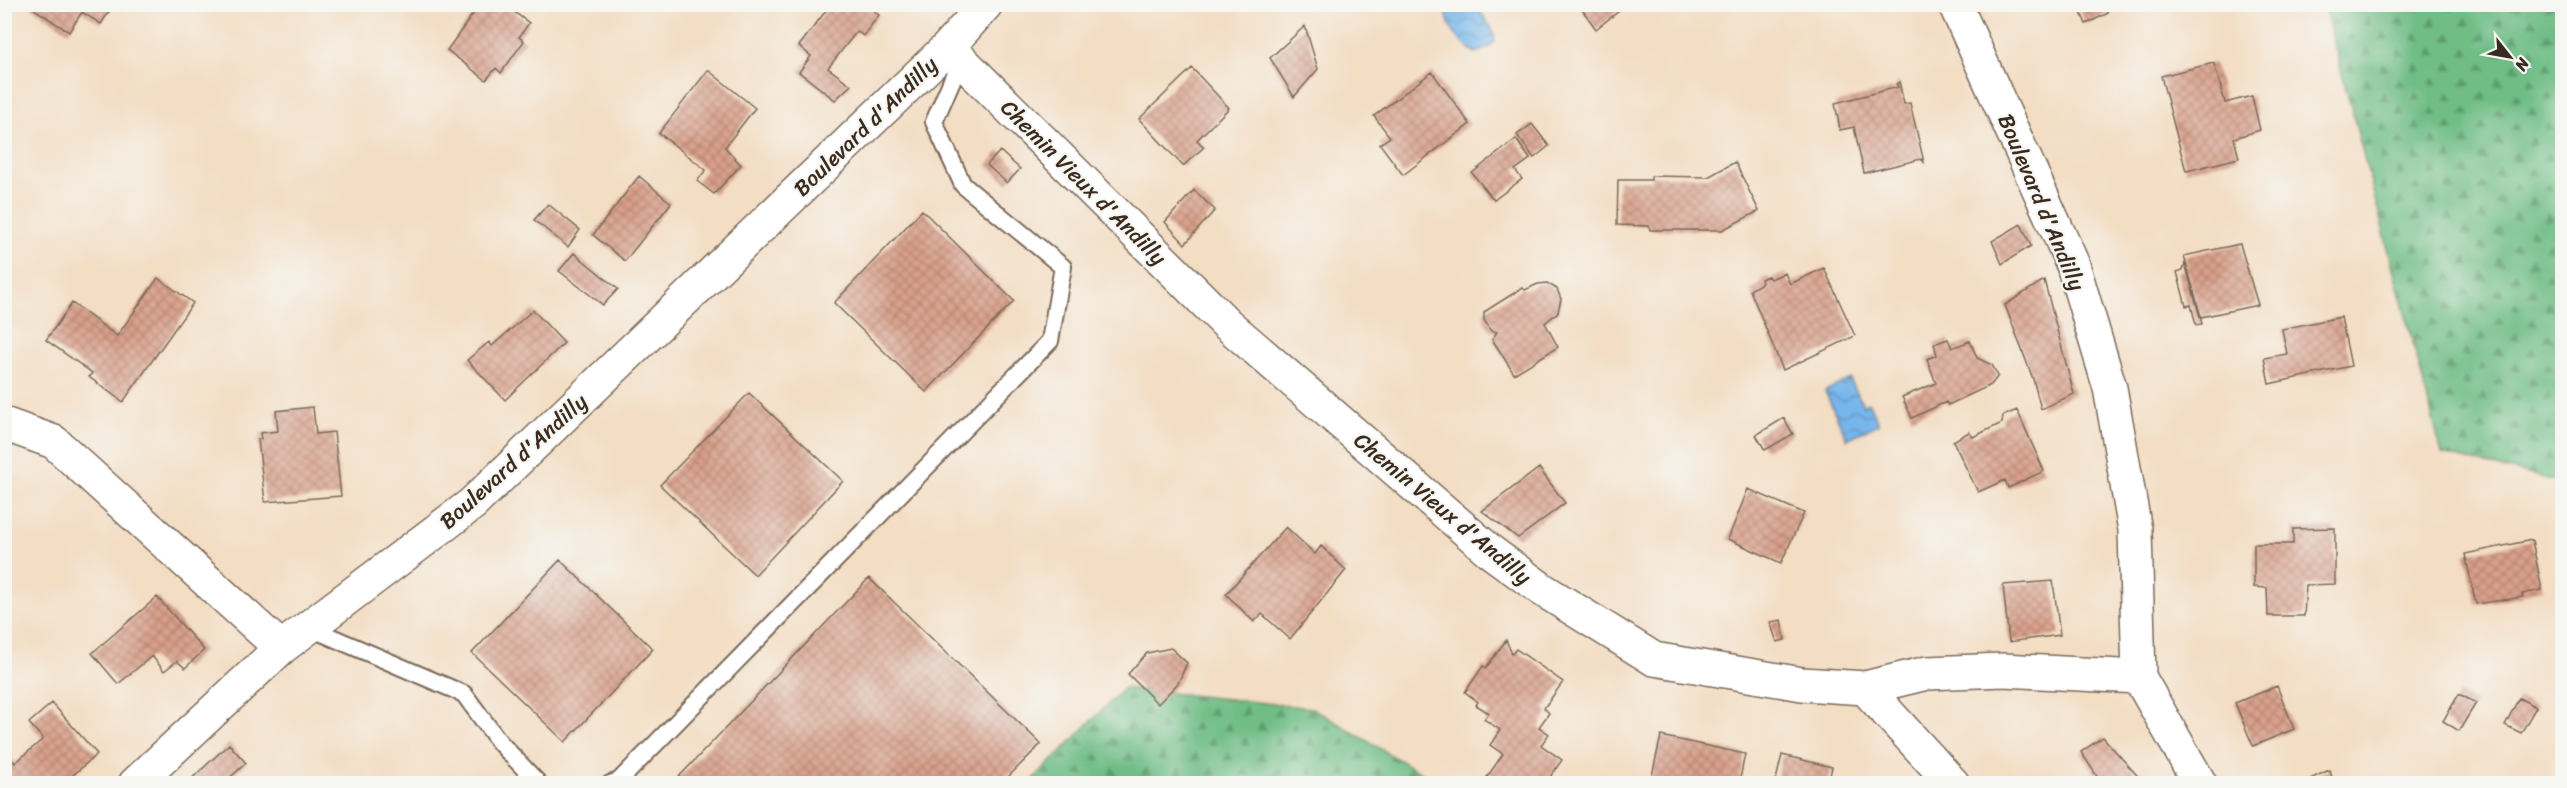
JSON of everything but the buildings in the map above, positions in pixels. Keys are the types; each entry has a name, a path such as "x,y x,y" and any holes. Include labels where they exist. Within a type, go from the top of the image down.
{"street":[{"name":"Boulevard d'Andilly","path":"135,783 281,648 472,504 955,53 986,4"},
{"name":"Boulevard d'Andilly","path":"1955,4 2073,265 2110,388 2135,530 2139,677 2200,783"},
{"name":"Chemin Vieux d'Andilly","path":"955,53 1227,324 1491,552 1543,590 1654,659 1803,684 1864,688 1927,673 2003,670 2139,677"},
{"path":"4,424 54,442 281,648"},
{"path":"1864,688 1953,783"}],"lane":[{"path":"610,783 619,780 1050,341 1063,267 963,185 934,122 955,53"},
{"path":"308,627 464,694 500,743 540,783"}],"green space":[{"path":"2324,5 2562,5 2562,482 2442,454"},
{"path":"1124,688 1312,708 1438,783 1029,784"}],"water":[{"path":"1450,5 1477,7 1492,29 1495,41 1488,48 1475,53 1470,49 1460,40 1449,23 1446,10"},
{"path":"1850,379 1863,405 1868,402 1879,424 1847,439 1825,391"}]}
